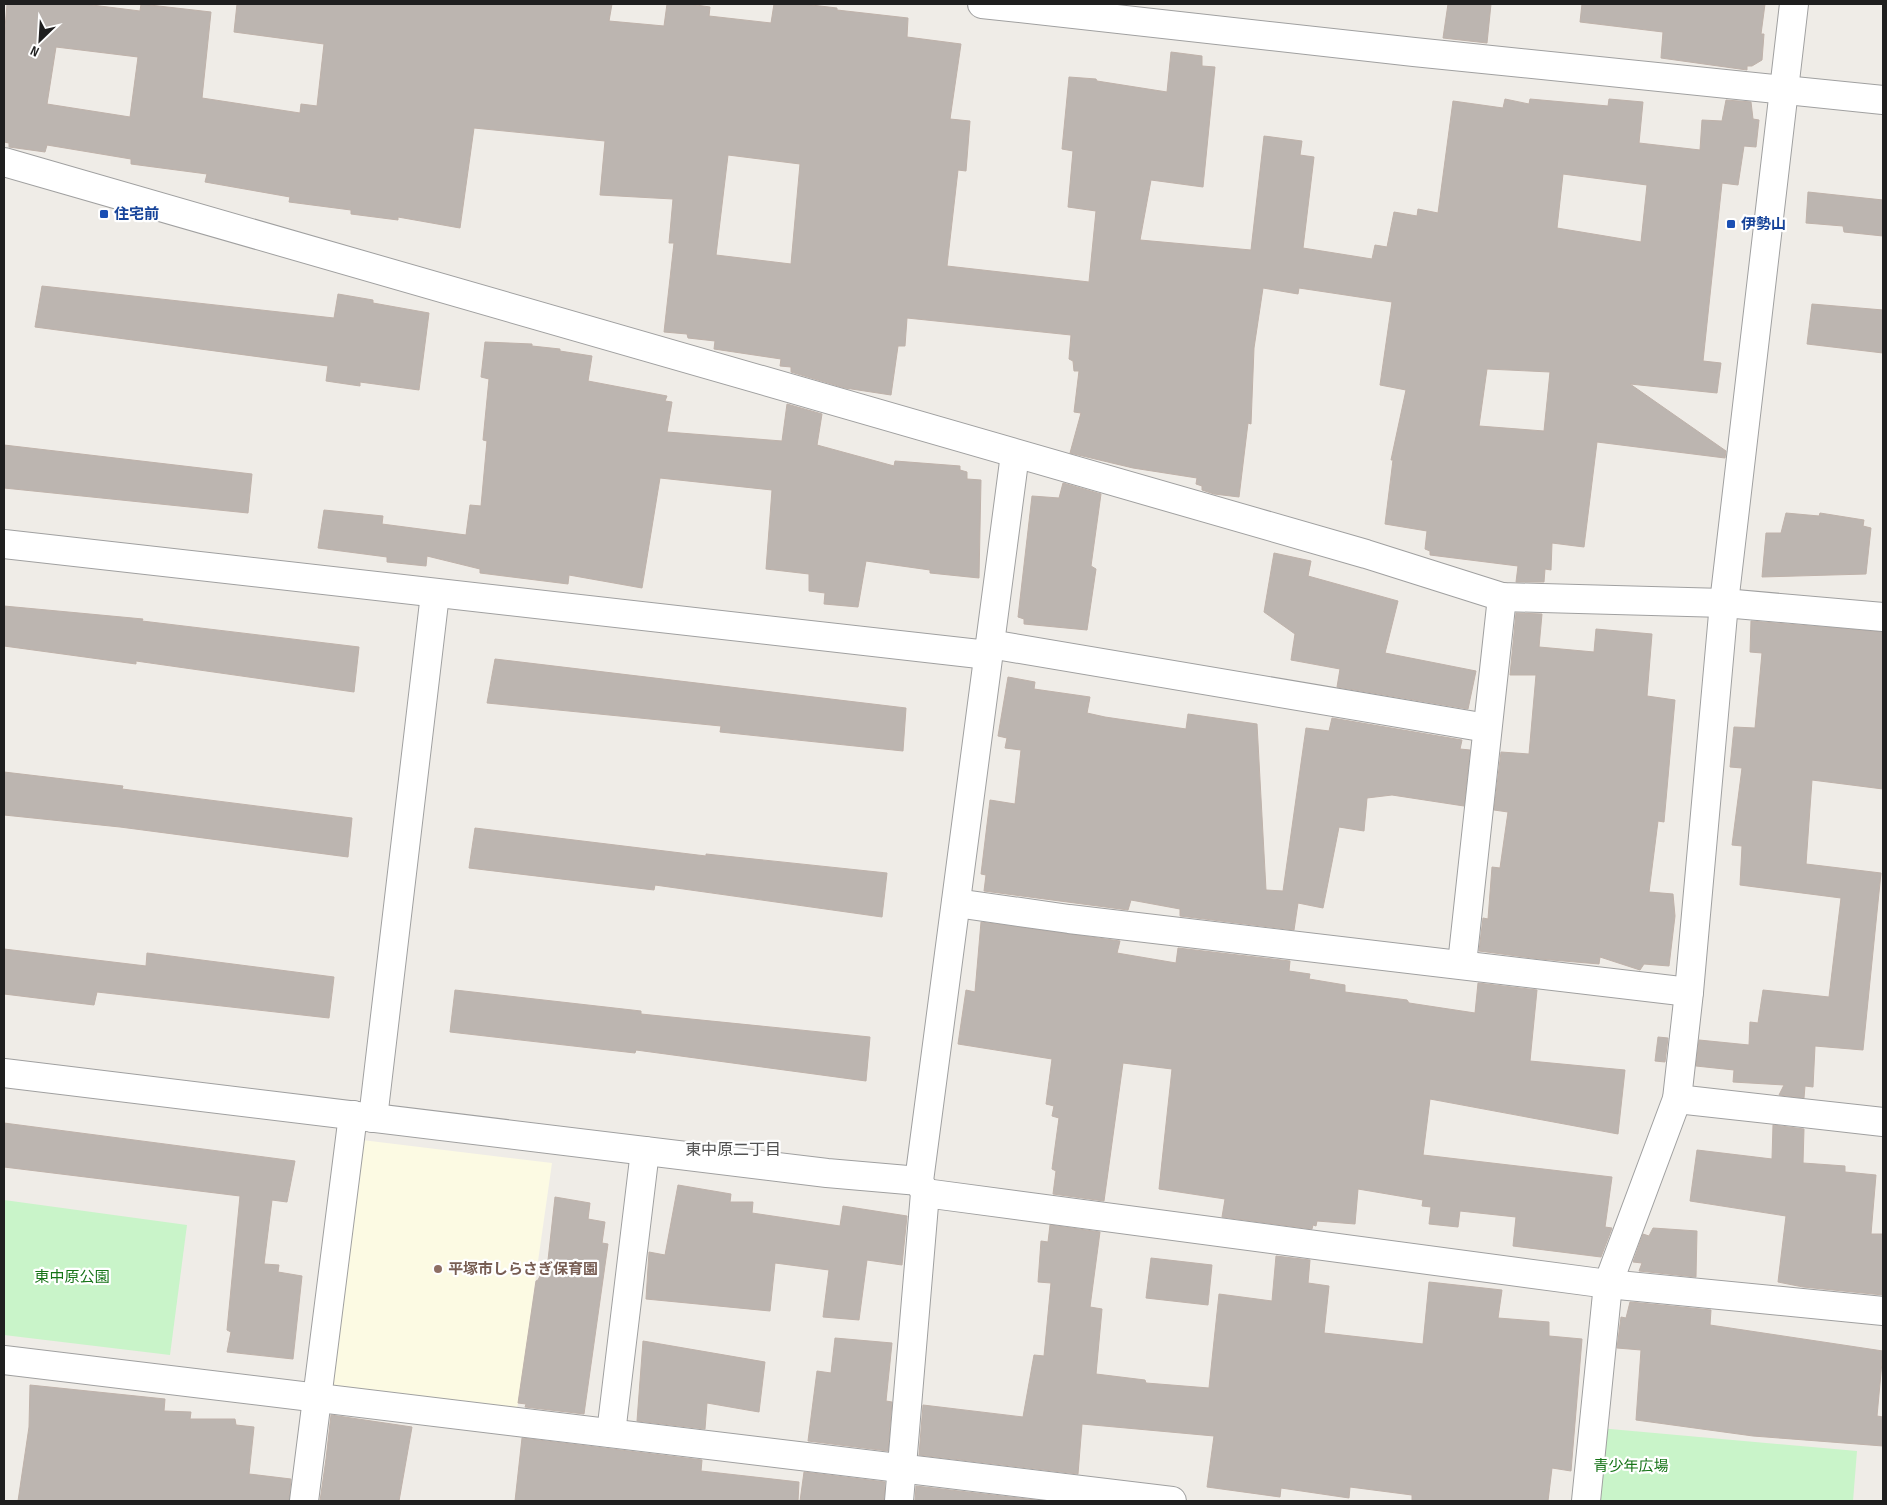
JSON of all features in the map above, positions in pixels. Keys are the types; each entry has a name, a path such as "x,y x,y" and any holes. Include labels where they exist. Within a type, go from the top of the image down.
{"street":[{"path":"982,4 1414,52 1883,100"},
{"path":"1586,1501 1608,1284 1677,1099 1689,992 1724,603 1794,4"},
{"path":"4,162 1366,554 1502,597 1724,603 1883,617"},
{"path":"899,1501 922,1187 956,903 1015,454"},
{"path":"4,544 435,594 989,650 1487,728"},
{"path":"304,1501 317,1397 363,1116 435,594"},
{"path":"1462,964 1502,597"},
{"path":"956,903 1069,919 1689,992"},
{"path":"4,1073 827,1173 1608,1284 1883,1311"},
{"path":"1677,1099 1883,1122"},
{"path":"611,1434 645,1151"},
{"path":"4,1360 1172,1501"}],"shaded area":[{"name":"平塚市しらさぎ保育園","path":"362,1140 552,1163 517,1409 334,1389 325,1376"}],"green space":[{"name":"東中原公園","path":"4,1200 187,1225 170,1355 4,1335"},
{"name":"青少年広場","path":"1599,1428 1857,1451 1853,1501 1592,1501"}],"building":[{"path":"7,4 84,4 140,11 141,4 211,12 202,98 300,113 301,104 317,106 324,44 234,32 237,4 612,4 609,21 664,26 667,4 689,4 710,7 709,16 771,23 774,4 803,4 908,18 907,37 961,44 950,119 970,121 966,171 958,170 947,266 1089,282 1096,211 1068,207 1073,151 1062,149 1069,77 1096,79 1097,81 1167,92 1171,52 1202,56 1202,66 1215,67 1203,187 1151,180 1140,240 1251,250 1264,136 1302,141 1300,155 1314,157 1303,248 1372,259 1375,245 1387,247 1394,212 1417,216 1418,209 1438,213 1453,101 1503,108 1505,99 1529,104 1530,99 1608,106 1609,99 1643,102 1639,143 1700,150 1702,120 1722,121 1726,100 1751,102 1753,119 1759,120 1756,147 1744,146 1738,185 1722,183 1703,361 1721,363 1717,393 1630,384 1726,451 1725,458 1597,442 1584,547 1552,543 1551,570 1545,569 1544,582 1516,582 1518,566 1430,555 1430,551 1425,549 1427,531 1385,524 1393,460 1391,460 1406,390 1380,385 1392,302 1299,288 1298,294 1263,288 1254,348 1251,424 1248,423 1239,497 1214,494 1202,490 1202,486 1196,484 1197,478 1133,468 1070,453 1081,413 1074,412 1079,371 1074,371 1073,361 1069,359 1071,335 907,318 905,346 898,346 891,395 845,388 791,372 791,367 780,366 781,359 714,349 715,341 688,338 687,334 664,332 674,243 669,243 673,199 600,195 605,141 474,128 460,228 398,217 398,220 351,214 351,210 289,202 290,197 205,182 207,174 131,164 131,159 47,145 45,152 9,147 9,143 4,142 4,40","holes":["56,47 138,57 130,117 47,104","728,155 800,164 791,264 716,255","1563,174 1647,185 1641,242 1557,228","1487,369 1550,372 1544,431 1479,426"]},
{"path":"1448,4 1491,4 1487,43 1443,38"},
{"path":"1582,4 1765,4 1761,34 1764,34 1762,60 1752,66 1747,66 1747,70 1661,58 1663,32 1580,22"},
{"path":"1808,192 1883,200 1883,236 1844,232 1843,226 1806,223"},
{"path":"42,286 334,318 338,294 373,300 373,303 429,313 419,390 360,382 360,386 326,381 328,366 35,327"},
{"path":"1812,304 1883,310 1883,353 1807,344"},
{"path":"485,342 532,344 532,346 560,349 560,351 592,356 588,381 667,396 665,401 672,402 667,432 782,441 787,404 822,414 817,445 894,466 895,461 960,466 960,470 967,472 967,479 981,480 979,578 930,573 930,570 866,561 858,607 824,604 825,593 809,591 809,574 766,569 772,490 660,478 642,588 569,575 568,584 480,573 480,569 427,556 426,566 387,562 387,557 318,548 324,510 383,516 382,524 466,535 470,505 481,506 487,441 483,440 489,379 481,377"},
{"path":"4,445 252,474 248,513 4,488"},
{"path":"1063,483 1101,494 1091,566 1096,569 1087,630 1024,624 1024,619 1018,617 1032,496 1059,498"},
{"path":"1786,513 1819,516 1820,513 1864,520 1863,526 1871,528 1866,574 1762,577 1766,533 1781,533"},
{"path":"1274,553 1311,561 1308,576 1398,601 1385,653 1476,671 1468,709 1337,687 1340,669 1291,660 1295,634 1264,612"},
{"path":"4,606 143,619 142,621 359,647 354,692 136,661 136,664 4,646"},
{"path":"1516,613 1542,614 1539,647 1594,652 1596,629 1652,634 1647,696 1675,700 1664,822 1658,821 1649,892 1673,894 1675,916 1669,966 1644,964 1640,970 1600,957 1599,964 1479,951 1483,918 1488,919 1492,867 1500,868 1508,812 1494,810 1501,752 1529,754 1536,675 1510,675"},
{"path":"1751,621 1883,632 1883,789 1812,780 1806,864 1881,873 1863,1050 1815,1046 1813,1087 1805,1086 1804,1098 1779,1095 1784,1085 1733,1082 1734,1070 1696,1066 1699,1040 1749,1045 1750,1022 1758,1023 1763,990 1829,997 1841,898 1740,885 1742,846 1732,845 1742,768 1730,767 1734,727 1755,728 1762,653 1750,652"},
{"path":"495,659 906,708 903,751 720,732 721,726 487,703"},
{"path":"1008,677 1035,682 1034,689 1090,697 1087,713 1105,717 1186,729 1188,714 1257,724 1266,890 1283,891 1306,728 1329,731 1332,718 1462,740 1460,749 1470,750 1464,806 1392,795 1367,798 1364,831 1339,827 1323,908 1298,903 1294,930 1180,916 1180,909 1131,900 1128,910 984,891 986,875 981,874 990,800 1015,804 1021,750 1005,748 1007,738 998,736"},
{"path":"4,772 123,786 122,789 352,818 348,857 120,827 4,815"},
{"path":"475,828 706,856 706,854 887,873 882,917 655,885 654,890 469,868"},
{"path":"981,922 1120,941 1117,953 1176,963 1178,948 1290,961 1289,971 1310,974 1309,979 1345,985 1345,992 1407,1000 1409,1003 1475,1013 1478,983 1537,990 1530,1061 1625,1070 1618,1134 1430,1099 1423,1155 1612,1177 1605,1227 1612,1228 1601,1257 1513,1246 1516,1217 1460,1211 1458,1227 1429,1224 1431,1207 1422,1206 1423,1200 1358,1189 1355,1224 1317,1221 1316,1226 1313,1225 1312,1229 1222,1217 1225,1199 1159,1189 1172,1069 1123,1063 1104,1201 1053,1194 1056,1171 1052,1169 1059,1118 1052,1116 1054,1106 1046,1104 1052,1059 958,1044 966,990 975,992"},
{"path":"4,949 146,966 147,953 334,977 329,1018 97,992 94,1005 4,994"},
{"path":"455,990 641,1011 641,1014 870,1037 866,1081 636,1050 635,1053 450,1032"},
{"path":"1658,1037 1668,1038 1665,1062 1655,1061"},
{"path":"4,1123 295,1161 287,1202 272,1200 264,1264 279,1265 278,1272 302,1276 293,1359 227,1352 231,1332 227,1330 240,1196 4,1167"},
{"path":"1773,1125 1804,1129 1803,1163 1845,1166 1845,1172 1876,1175 1871,1234 1883,1234 1883,1295 1803,1287 1778,1282 1786,1216 1690,1201 1697,1150 1772,1159"},
{"path":"678,1185 731,1194 730,1202 753,1202 752,1213 840,1226 843,1206 907,1216 902,1265 867,1260 859,1320 823,1317 829,1270 775,1263 770,1311 646,1299 649,1252 665,1255"},
{"path":"555,1197 590,1203 588,1219 605,1222 602,1243 608,1244 584,1414 525,1407 526,1404 518,1403 536,1281 548,1260"},
{"path":"1050,1225 1100,1232 1090,1307 1102,1309 1096,1374 1145,1380 1146,1383 1209,1388 1219,1294 1272,1301 1276,1256 1310,1260 1308,1283 1329,1286 1324,1333 1423,1344 1429,1282 1502,1290 1498,1318 1549,1322 1549,1336 1582,1339 1571,1471 1552,1468 1548,1501 1412,1501 1412,1495 1350,1487 1349,1498 1281,1488 1280,1497 1207,1487 1214,1436 1082,1424 1078,1474 919,1455 923,1405 1023,1417 1034,1355 1044,1356 1051,1283 1038,1282 1041,1241 1048,1242"},
{"path":"1653,1228 1697,1231 1696,1277 1639,1271 1642,1263 1633,1262 1643,1234 1649,1236"},
{"path":"1151,1258 1212,1265 1208,1305 1146,1298"},
{"path":"1630,1302 1711,1310 1710,1325 1883,1351 1877,1416 1883,1417 1883,1446 1753,1436 1636,1420 1641,1350 1617,1348 1621,1317 1626,1318"},
{"path":"835,1338 892,1343 886,1401 892,1402 888,1451 808,1441 817,1371 831,1373"},
{"path":"643,1341 765,1362 759,1412 707,1403 705,1429 637,1421"},
{"path":"30,1385 165,1399 164,1411 191,1412 190,1419 235,1419 236,1425 254,1427 249,1474 291,1479 289,1501 18,1501 29,1427"},
{"path":"331,1415 412,1427 399,1501 320,1501"},
{"path":"522,1438 702,1460 701,1471 799,1482 798,1501 515,1501"},
{"path":"804,1472 885,1482 884,1501 800,1501"},
{"path":"916,1486 1044,1501 915,1501"}],"place":[{"name":"住宅前","path":"104,214"},
{"name":"伊勢山","path":"1731,224"},
{"name":"平塚市しらさぎ保育園","path":"438,1269"}],"district":[{"name":"東中原二丁目","path":"733,1149"}]}
